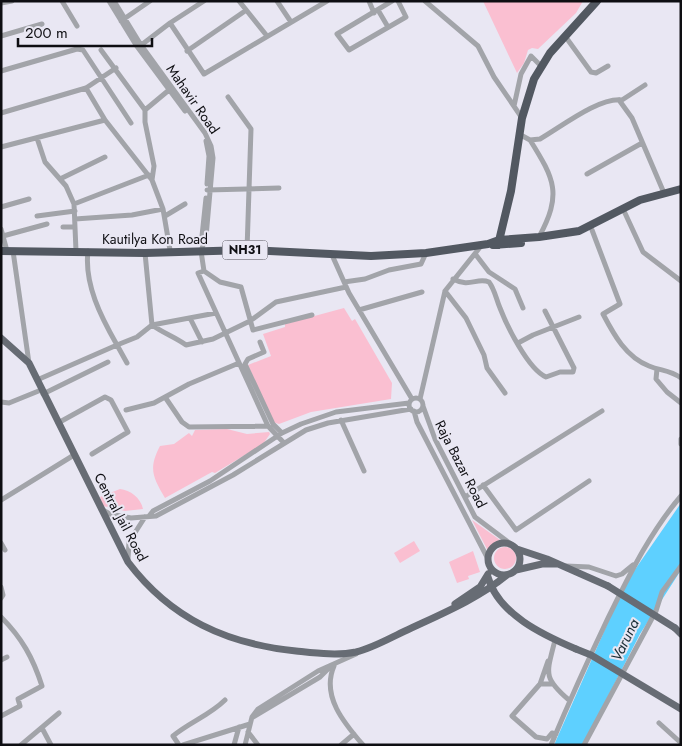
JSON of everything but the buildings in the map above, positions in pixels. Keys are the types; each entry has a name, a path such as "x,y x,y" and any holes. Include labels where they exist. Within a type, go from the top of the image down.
{"highway":[{"path":"501,243 522,118 529,90 541,66 596,1"},
{"path":"501,243 579,231 623,207 681,189"},
{"path":"501,243 567,238 592,230 624,211 681,194"},
{"name":"Kautilya Kon Road","path":"7,251 145,253 203,247 332,255 426,254 501,243"}],"main road":[{"name":"Central Jail Road","path":"1,338 29,363 128,562 143,582 168,604 194,622 220,635 253,645 280,650 315,653 346,653 363,650 473,600 507,575"},
{"path":"678,631 608,586 562,565 503,543 494,546 488,559 490,567 488,577 491,588 510,611 555,640 591,655 681,709"},
{"path":"514,547 520,561 516,570"},
{"path":"490,567 497,574 507,575 516,570 542,564 562,565"},
{"path":"445,613 472,594 488,577"}],"street":[{"path":"1,4 12,1"},
{"path":"62,1 77,26"},
{"path":"109,1 122,20 150,1"},
{"name":"Mahavir Road","path":"114,1 122,20 205,138 210,167 202,236 204,271 198,273 216,313"},
{"path":"140,46 196,3 204,1"},
{"path":"239,1 245,11 267,36"},
{"path":"277,1 290,22"},
{"path":"170,24 204,74 327,1"},
{"path":"369,1 388,27"},
{"path":"392,1 337,34 349,50 406,17 398,1"},
{"path":"425,1 478,46 494,77 522,118"},
{"path":"187,51 245,11"},
{"path":"1,36 42,24"},
{"path":"565,36 591,72 596,73 608,66"},
{"path":"2,69 81,48 131,123"},
{"path":"102,50 144,110 154,166 152,180"},
{"path":"514,106 521,74 531,56 541,66"},
{"path":"1,113 86,88 116,68"},
{"path":"530,140 540,139 601,103 622,100 645,85"},
{"path":"144,110 169,87"},
{"path":"86,88 105,120 152,180 164,209 170,250"},
{"path":"228,97 251,129 247,250"},
{"path":"619,100 632,118 664,193"},
{"path":"1,147 105,120"},
{"path":"520,134 530,140 554,190 553,208 539,237"},
{"path":"37,138 45,162 60,179 74,204 76,251"},
{"path":"586,174 642,143"},
{"path":"60,179 105,157"},
{"path":"74,204 148,175"},
{"path":"208,190 279,188"},
{"path":"1,207 29,199"},
{"path":"165,216 184,204"},
{"path":"75,219 132,215 164,209"},
{"path":"37,216 75,211"},
{"path":"624,211 644,252 681,281"},
{"path":"3,236 47,224"},
{"path":"63,227 75,227"},
{"path":"1,229 29,363"},
{"path":"592,230 620,304 604,312 604,315 627,352 642,363 657,369 669,370 681,378"},
{"path":"101,509 127,517 156,516 233,475 306,430 341,420 411,406 420,399 445,291 453,279 485,245"},
{"path":"88,251 88,273 97,307 116,345 127,362"},
{"path":"145,253 152,325 167,336 178,339 186,345 202,342 225,333 250,321 276,302 365,279 389,270 421,264 426,254"},
{"path":"332,255 345,284 411,406 417,422 488,559"},
{"path":"476,255 491,273 515,289 523,308"},
{"path":"204,271 220,282 241,287 253,330 312,315"},
{"path":"453,279 464,284 485,280 489,282 503,316 518,343 530,362 544,376 573,372 574,368 545,311"},
{"path":"445,291 466,318 485,357 488,368 505,394"},
{"path":"359,310 422,292"},
{"path":"37,380 137,337 152,325 216,313 268,426 280,435"},
{"path":"190,318 202,342"},
{"path":"518,343 553,327 579,318"},
{"path":"260,342 264,352 248,359 245,364 284,443"},
{"path":"1,402 9,403 42,392 108,362"},
{"path":"126,410 154,403 190,384 239,363"},
{"path":"657,369 656,379 667,392 681,403"},
{"path":"58,423 105,397 111,400 128,432 92,454"},
{"path":"165,398 186,426 268,426"},
{"name":"Raja Bazar Road","path":"420,399 432,433 480,522 514,547"},
{"path":"128,562 128,546 147,516 210,481 280,435 313,419 336,412 411,406 421,410 423,406"},
{"path":"465,497 602,411"},
{"path":"341,420 364,471"},
{"path":"681,439 681,444"},
{"path":"1,500 74,455"},
{"path":"483,485 516,530 590,481"},
{"path":"551,745 569,700 637,561 661,522 681,496"},
{"path":"1,544 5,550"},
{"path":"562,565 589,567 618,576 637,561"},
{"path":"584,745 656,611 662,592 681,566"},
{"path":"1,588 3,595 1,598"},
{"path":"1,617 22,639 36,668 42,686 18,699 20,706 1,716"},
{"path":"555,640 548,675 551,684 569,700"},
{"name":"Central Jail Road","path":"250,724 252,717 320,677 332,666 363,650"},
{"path":"551,655 543,671 540,684 512,716 538,738 547,739 552,734 556,734"},
{"path":"332,666 329,680 332,699 336,709 363,745"},
{"path":"540,684 551,684"},
{"path":"225,700 217,708 197,718 173,736 181,745 250,724 245,745"},
{"path":"21,745 59,713"},
{"path":"659,723 681,743"},
{"path":"234,745 238,727"},
{"path":"42,728 51,745"},
{"path":"248,732 258,745"},
{"path":"341,745 354,734"}],"shaded area":[{"path":"483,1 583,1 576,13 538,49 532,48 528,50 524,63 517,73"},
{"path":"344,308 352,321 355,319 392,383 391,399 311,412 279,424 273,422 248,365 271,356 263,334 285,327 285,324"},
{"path":"227,429 247,434 269,432 270,434 263,444 215,473 212,472 165,498 157,484 153,467 160,446 174,444 189,433 192,436 195,430"},
{"path":"120,489 134,495 140,501 143,509 125,511 103,506 100,497"},
{"path":"472,520 500,540 495,542 488,551"},
{"path":"414,541 420,551 400,563 394,553"},
{"path":"505,547 513,550 516,558 513,566 505,569 497,566 494,558 497,550"},
{"path":"473,551 480,572 468,576 469,579 457,583 449,562"}],"water":[{"name":"Varuna","path":"681,503 681,570 640,634 583,745 554,745 625,584"}]}
